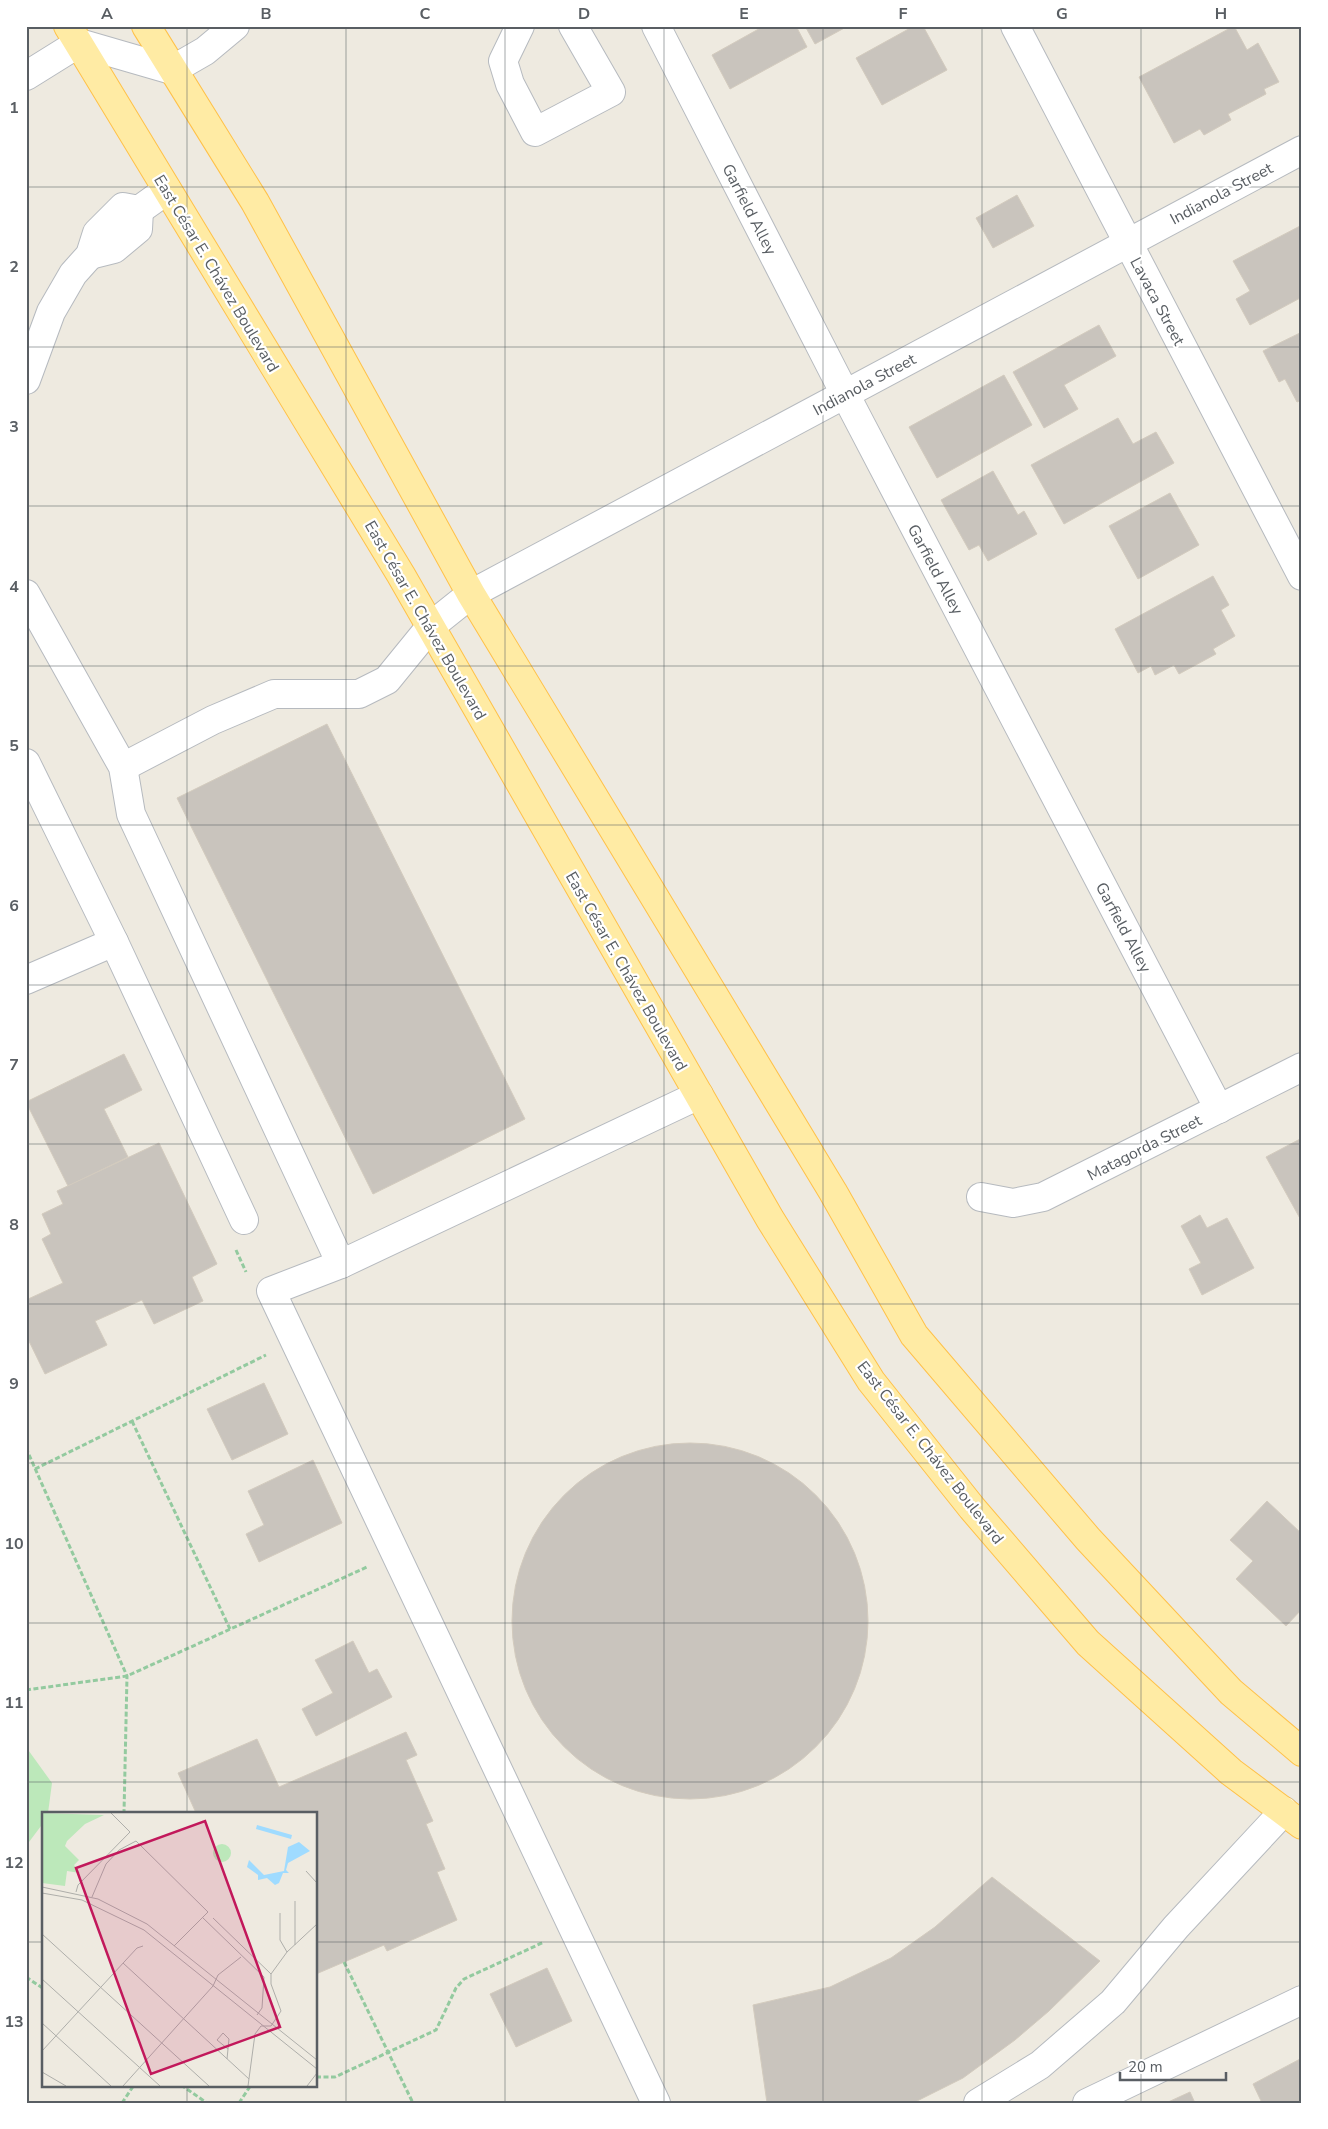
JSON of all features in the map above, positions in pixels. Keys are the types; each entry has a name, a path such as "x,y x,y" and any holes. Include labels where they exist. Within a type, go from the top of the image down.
{"main road":[{"path":"146,26 255,202 471,594 833,1192 914,1335 1088,1539 1231,1692 1302,1752"},
{"name":"East César E. Chávez Boulevard","path":"73,35 430,626 770,1219 871,1381 972,1508 1088,1643 1230,1772 1293,1818"}],"street":[{"path":"26,76 73,35 172,70 205,51 235,26"},
{"path":"520,26 503,61 510,84 535,132 611,92 574,26"},
{"name":"Garfield Alley","path":"656,26 844,394 1219,1109"},
{"name":"Lavaca Street","path":"1015,26 1302,576"},
{"name":"Indianola Street","path":"123,767 213,720 274,694 359,694 387,680 430,626 471,594 1302,150"},
{"path":"26,380 51,312 82,265 97,233 123,207 138,210 167,190"},
{"path":"26,594 123,767 131,814 341,1264"},
{"path":"26,763 114,942 244,1220"},
{"path":"26,980 114,942"},
{"name":"Matagorda Street","path":"980,1197 1013,1203 1044,1197 1302,1067"},
{"path":"656,2103 271,1291 341,1264 698,1095"},
{"path":"978,2103 1040,2065 1113,2002 1176,1927 1293,1818"},
{"path":"1087,2103 1302,2000"}],"path":[{"path":"35,1469 272,1352"},
{"path":"132,1421 230,1629"},
{"path":"26,1448 127,1676 124,1812"},
{"path":"26,1690 127,1676 373,1565"},
{"path":"318,2077 335,2077 389,2054 436,2030 456,1988 464,1979 548,1940"},
{"path":"344,1962 413,2103"},
{"path":"26,1977 42,1988"},
{"path":"122,2103 133,2086"},
{"path":"182,2086 207,2103"},
{"path":"239,2103 250,2086"}],"green space":[{"path":"26,1747 52,1783 48,1812 42,1812 42,1825 26,1846"}],"building":[{"path":"764,26 796,26 807,47 730,89 712,55"},
{"path":"805,26 848,26 815,44"},
{"path":"914,26 923,26 947,70 882,105 856,58"},
{"path":"1234,26 1247,50 1258,43 1279,82 1264,89 1266,94 1228,114 1231,120 1204,135 1200,129 1174,143 1139,77"},
{"path":"1017,195 1034,226 993,248 976,218"},
{"path":"1302,225 1302,297 1250,325 1236,299 1250,291 1233,261"},
{"path":"1099,325 1116,356 1064,385 1078,409 1044,428 1013,372"},
{"path":"1302,332 1302,400 1297,402 1285,379 1279,382 1263,351"},
{"path":"1004,375 1032,425 937,478 909,427"},
{"path":"1118,418 1133,444 1156,432 1174,463 1064,524 1031,465"},
{"path":"993,471 1018,515 1024,511 1037,534 988,561 979,545 969,550 941,500"},
{"path":"1170,493 1199,545 1138,579 1109,526"},
{"path":"1213,576 1229,605 1221,610 1235,636 1213,649 1216,654 1179,674 1174,665 1155,675 1151,666 1138,673 1115,629"},
{"path":"327,724 525,1119 373,1194 177,798"},
{"path":"124,1054 142,1090 104,1109 128,1157 68,1186 26,1102"},
{"path":"1302,1138 1302,1222 1266,1157"},
{"path":"159,1143 217,1264 192,1277 203,1301 154,1324 142,1300 95,1321 107,1345 45,1374 26,1335 26,1300 63,1283 42,1239 51,1234 42,1214 63,1204 57,1191"},
{"path":"1200,1215 1207,1228 1227,1218 1254,1268 1202,1295 1189,1269 1201,1263 1181,1226"},
{"path":"264,1383 288,1434 232,1460 207,1409"},
{"path":"690,1443 725,1447 758,1457 789,1473 816,1495 838,1522 854,1553 864,1586 868,1621 864,1656 854,1689 838,1720 816,1747 789,1769 758,1785 725,1795 690,1799 655,1795 622,1785 591,1769 564,1747 542,1720 526,1689 516,1656 512,1621 516,1586 526,1553 542,1522 564,1495 591,1473 622,1457 655,1447"},
{"path":"313,1460 342,1523 259,1562 246,1534 264,1525 248,1491"},
{"path":"1267,1501 1302,1534 1302,1609 1286,1626 1236,1579 1253,1561 1230,1540"},
{"path":"353,1641 369,1673 377,1669 392,1697 316,1736 302,1709 333,1693 315,1660"},
{"path":"406,1732 417,1755 406,1760 433,1821 426,1824 445,1869 437,1872 457,1920 387,1951 384,1945 318,1973 318,1812 196,1812 178,1773 257,1739 279,1787"},
{"path":"992,1877 1100,1961 1049,2011 1015,2040 963,2078 913,2103 767,2103 753,2005 830,1987 891,1958 935,1927"},
{"path":"547,1968 572,2021 516,2047 490,1994"},
{"path":"1302,2058 1302,2103 1262,2103 1253,2084"},
{"path":"1190,2092 1195,2103 1166,2103"}]}
